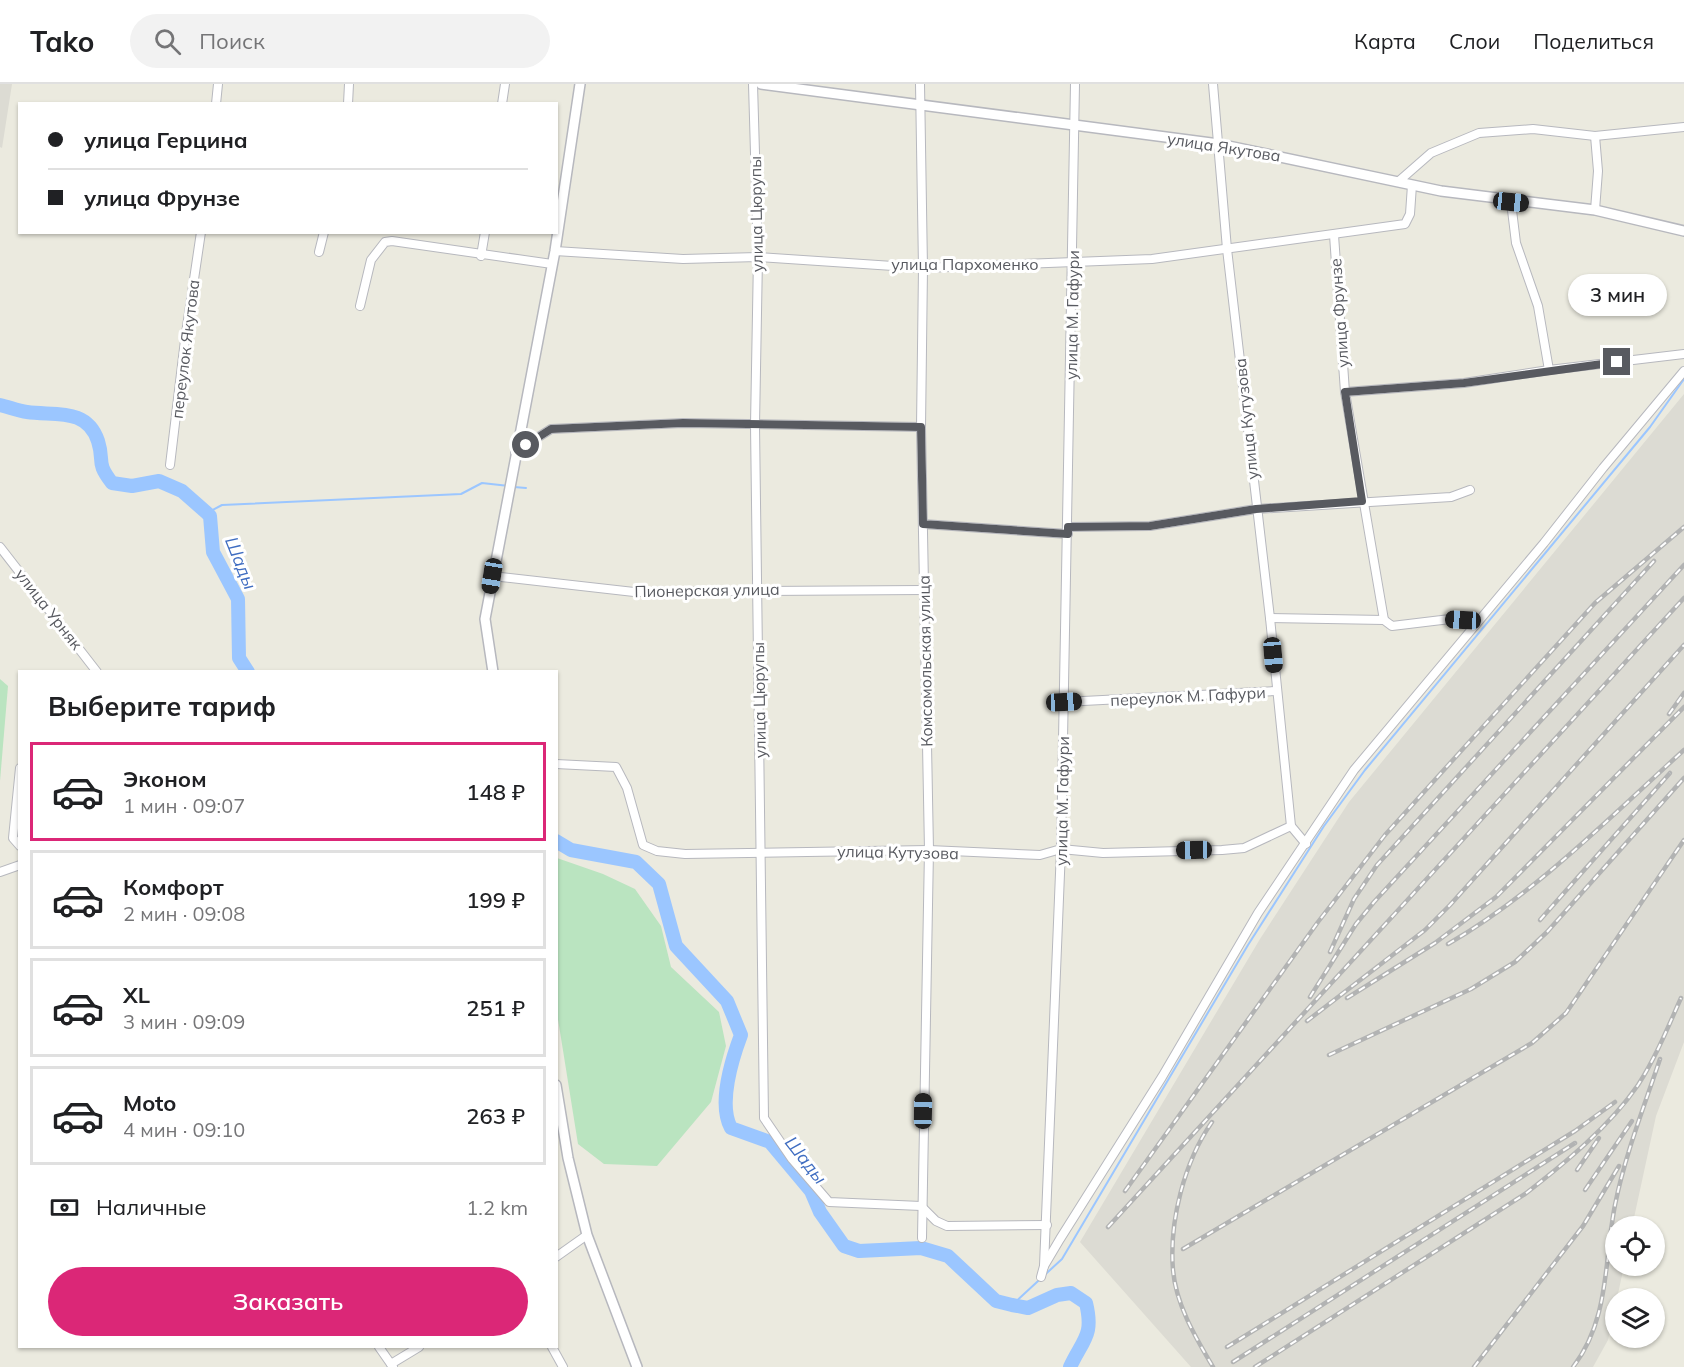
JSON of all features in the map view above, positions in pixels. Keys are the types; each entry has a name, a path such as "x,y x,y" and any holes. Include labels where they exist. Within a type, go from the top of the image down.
{"street":[{"path":"216,102 218,84"},
{"path":"348,102 349,84"},
{"path":"502,102 505,84"},
{"path":"558,231 580,84"},
{"name":"улица Цюрупы","path":"753,84 758,256 755,425 764,1118 792,1159 830,1202 921,1206"},
{"name":"улица Якутова","path":"761,84 1219,144 1412,185 1511,202 1595,210 1684,231"},
{"name":"Комсомольская улица","path":"920,84 923,268 921,427 928,850 922,1238"},
{"name":"улица М. Гафури","path":"1044,1266 1061,849 1075,84"},
{"name":"улица Кутузова","path":"558,764 616,767 627,788 643,845 657,851 761,854 928,850 944,853 1040,855 1061,849 1103,853 1222,850 1244,848 1291,826 1270,618 1227,249 1213,84"},
{"path":"1399,181 1431,153 1479,133 1533,129 1595,136 1684,127"},
{"path":"1595,136 1598,171 1595,210"},
{"name":"улица Пархоменко","path":"555,251 683,259 758,256 923,268 1152,259 1405,224 1410,214 1412,185"},
{"path":"1511,202 1516,243 1538,306 1549,370"},
{"name":"переулок Якутова","path":"170,465 184,340 201,234"},
{"path":"319,252 324,234"},
{"path":"481,256 485,234"},
{"path":"493,670 485,619 558,234"},
{"name":"улица Фрунзе","path":"1334,234 1345,392 1384,620"},
{"path":"360,306 371,260 385,242 392,241 481,256 552,264"},
{"name":"улица Фрунзе","path":"1345,392 1464,383 1684,354"},
{"path":"1041,1277 1044,1266 1162,1077 1258,913 1354,770 1684,371"},
{"path":"515,452 551,429 683,423 921,427"},
{"path":"923,524 1068,530 1150,526 1256,509 1451,497 1470,490"},
{"name":"улица Урняк","path":"0,547 95,670"},
{"name":"Пионерская улица","path":"492,576 634,592 758,589 924,590"},
{"path":"1270,618 1384,620 1392,626 1450,619 1478,622"},
{"name":"переулок М. Гафури","path":"1064,702 1276,691"},
{"path":"18,788 13,838 18,844"},
{"path":"1291,826 1306,844"},
{"path":"0,872 18,866"},
{"path":"558,1097 568,1158 587,1235 637,1367"},
{"path":"921,1206 936,1221 947,1226 1047,1225"},
{"path":"558,1256 587,1235"},
{"path":"380,1348 392,1366 418,1348"},
{"path":"553,1348 563,1367"}],"shaded area":[{"path":"0,84 12,84 2,148 0,147"},
{"path":"1684,394 1684,1042 1656,1116 1634,1216 1605,1216 1605,1276 1622,1276 1619,1288 1605,1288 1605,1345 1593,1367 1191,1367 1080,1242 1260,939 1349,802"}],"green space":[{"path":"0,679 8,686 0,781"},
{"path":"558,858 603,874 635,889 661,926 671,967 719,1012 726,1046 711,1102 657,1166 604,1164 578,1144 558,1019"}],"waterway":[{"path":"1012,1305 1062,1259 1248,945 1324,826 1365,770 1650,427 1684,379"},
{"name":"Шады","path":"0,405 24,411 78,418 93,430 100,448 102,466 112,483 132,486 159,481 182,491 210,516 213,552 238,599 239,658 247,670"},
{"path":"207,513 222,505 461,494 482,483 509,486"},
{"path":"514,487 526,488"},
{"name":"Шады","path":"558,842 571,850 636,862 659,884 676,946 727,1001 741,1035 730,1069 726,1094 727,1118 731,1128 770,1142 811,1191 820,1212 844,1246 859,1251 921,1248 948,1256 996,1301 1012,1305 1028,1308 1057,1295 1071,1293 1086,1303 1089,1323 1086,1337 1070,1367"}],"railway":[{"path":"1125,1191 1318,922 1385,835 1595,603 1684,527"},
{"path":"1330,952 1354,899 1377,865 1654,561"},
{"path":"1310,997 1356,924 1374,902 1684,565"},
{"path":"1108,1227 1684,598"},
{"path":"1307,1021 1425,930 1684,645"},
{"path":"1669,714 1684,693"},
{"path":"1347,998 1435,943 1496,897 1684,707"},
{"path":"1448,944 1480,924 1542,878 1684,750"},
{"path":"1540,920 1670,773"},
{"path":"1329,1055 1471,989 1515,962 1547,932 1684,778"},
{"path":"1183,1249 1532,1043 1566,1013 1684,840"},
{"path":"1255,1367 1525,1194 1571,1157 1614,1115 1638,1085 1656,1053 1681,998"},
{"path":"1573,1367 1585,1349 1600,1309 1619,1186 1660,1059"},
{"path":"1227,1347 1575,1131 1615,1102"},
{"path":"1585,1190 1632,1121"},
{"path":"1212,1122 1194,1155 1180,1193 1172,1252 1175,1283 1182,1308 1213,1367"},
{"path":"1577,1170 1599,1138"},
{"path":"1233,1362 1575,1143"},
{"path":"1474,1367 1583,1226 1619,1166"}],"route":[{"path":"526,445 551,429 683,423 921,427 923,524 1068,534 1068,527 1150,526 1256,509 1362,501 1345,392 1464,383 1617,362"}]}
